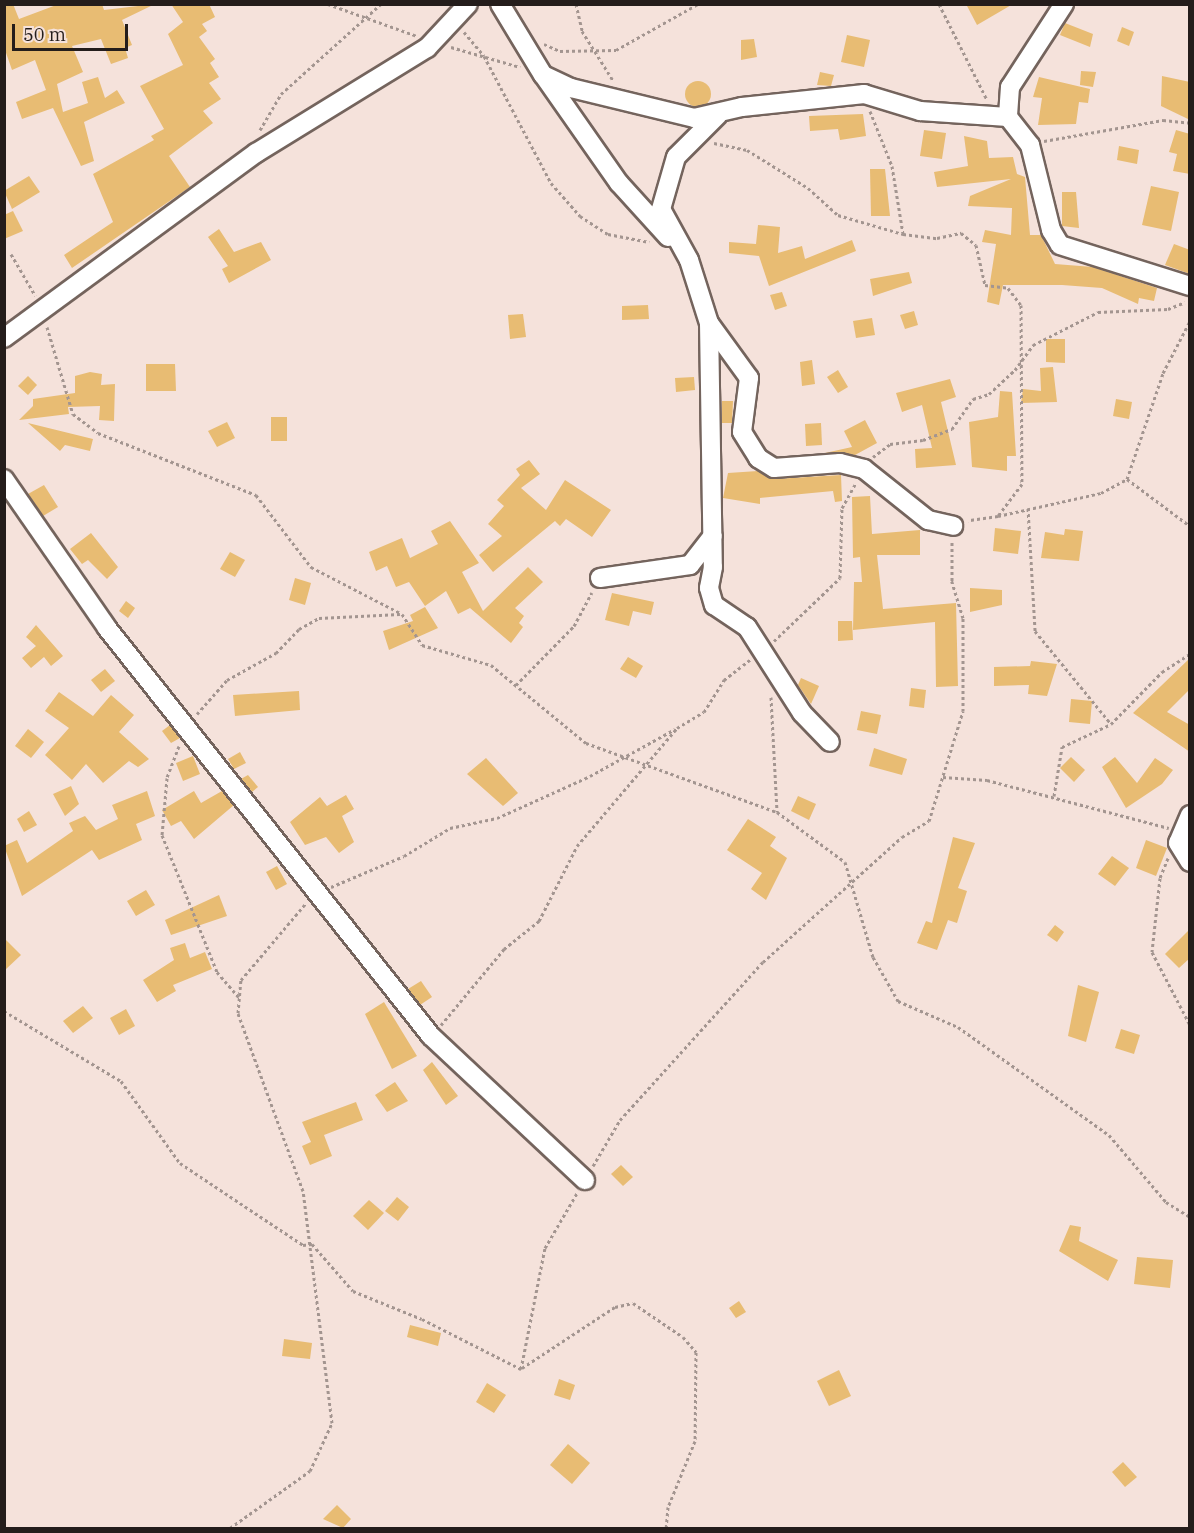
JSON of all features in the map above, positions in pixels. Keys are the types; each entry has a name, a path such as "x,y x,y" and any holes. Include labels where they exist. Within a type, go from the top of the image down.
{"street":[{"path":"4,338 256,153 427,48 468,4"},
{"path":"500,4 543,75 619,183 689,260"},
{"path":"1001,116 1010,87 1064,4"},
{"path":"543,75 571,88 694,118 718,115 742,107 864,94 920,111 1001,116 1030,145 1051,230 1060,245 1190,286"},
{"path":"718,115 676,157 661,209 689,260 709,323 713,536 709,588 714,604 747,627 802,713 830,742"},
{"path":"709,323 749,378 742,432 758,458 774,468 840,463 864,469 928,520 953,526"},
{"path":"4,479 107,628 314,894 432,1036 585,1180"},
{"path":"600,578 690,565 713,536"},
{"path":"1190,815 1179,831 1178,843 1190,862"}],"path":[{"path":"256,153 261,126 280,94 381,4"},
{"path":"576,4 582,31 633,103"},
{"path":"518,33 561,51 616,50 641,39 698,4"},
{"path":"939,4 1001,116"},
{"path":"454,19 483,56 551,183 580,216 608,234 675,244"},
{"path":"864,94 892,166 903,234"},
{"path":"1030,145 1112,127 1190,123"},
{"path":"695,138 747,150 808,188 838,215 903,234 937,238 961,233 976,245 985,285 1008,288 1021,306 1025,322 1020,362 1022,484 998,516"},
{"path":"231,1528 310,1471 332,1423 312,1244 303,1191 238,1013 241,980 314,894 404,856 450,828 497,818 629,758 704,712 724,680 744,669 759,648 783,637 840,578 842,508 864,469 890,444 924,440 952,429 973,399 989,394 1033,345 1098,312 1168,309 1190,295"},
{"path":"520,1369 545,1248 620,1120 667,1064 763,962 902,837 929,820 963,711 963,618 952,581 953,526 961,520 998,516 1101,493 1127,479 1163,373 1190,321"},
{"path":"62,377 70,390 74,414 98,433 256,495 311,567 402,614 422,645 491,665 586,742 777,812 844,862 873,957 898,1001 958,1027 1109,1135 1166,1202 1190,1217"},
{"path":"1127,479 1190,526"},
{"path":"1028,508 1035,631 1111,724"},
{"path":"516,686 574,626 600,578"},
{"path":"1054,796 1062,747 1111,724 1162,672 1190,654"},
{"path":"770,692 777,812"},
{"path":"432,1036 504,949 539,921 577,846 677,728"},
{"path":"943,777 987,780 1179,831 1160,878 1152,952 1190,1025"},
{"path":"4,1011 121,1082 180,1163 303,1245 312,1244"},
{"path":"312,1244 353,1291 422,1318 520,1369"},
{"path":"520,1369 615,1307 633,1303 683,1337 696,1352 695,1441 668,1507 666,1528"}],"building":[{"path":"4,4 13,4 19,19 59,4 102,4 104,10 155,4 122,20 132,45 125,48 128,58 111,64 101,39 72,46 83,72 57,84 63,112 88,103 82,82 98,77 105,98 117,90 125,103 84,122 94,161 81,166 53,108 22,119 16,102 46,90 35,60 12,70 4,47"},
{"path":"171,4 209,4 215,17 202,24 207,31 199,37 215,59 210,63 219,77 209,83 221,99 203,111 213,123 169,156 190,187 72,268 64,255 113,222 93,174 154,140 151,136 164,129 140,86 183,65 168,34 183,22"},
{"path":"966,4 1013,4 977,25"},
{"path":"1065,23 1093,34 1090,47 1060,35"},
{"path":"1122,27 1134,32 1129,46 1117,41"},
{"path":"847,35 870,40 864,67 841,62"},
{"path":"754,39 757,57 741,60 741,40"},
{"path":"1081,71 1096,72 1093,87 1080,85"},
{"path":"820,72 834,75 831,86 817,85"},
{"path":"1162,76 1190,82 1188,119 1161,106"},
{"path":"1039,77 1090,89 1088,103 1079,102 1076,124 1038,125 1042,98 1033,97"},
{"path":"698,81 707,85 711,94 707,103 698,107 689,103 685,94 689,85"},
{"path":"863,114 866,136 840,140 838,129 810,131 809,116"},
{"path":"924,130 946,133 942,159 920,156"},
{"path":"1176,130 1190,134 1190,174 1173,171 1177,154 1169,152"},
{"path":"964,136 987,141 989,158 1013,157 1017,174 1025,177 1030,235 1041,235 1055,264 1093,267 1157,288 1154,301 1139,298 1138,304 1102,288 1003,285 999,305 987,302 996,244 982,242 985,230 1011,235 1012,208 968,206 970,196 1011,179 937,187 934,172 968,166"},
{"path":"1119,146 1139,150 1137,164 1117,160"},
{"path":"870,169 885,169 890,216 871,216"},
{"path":"29,176 40,192 12,209 4,191"},
{"path":"1151,186 1179,192 1171,231 1142,225"},
{"path":"1062,192 1076,192 1079,228 1062,226"},
{"path":"13,211 23,231 4,239 4,215"},
{"path":"758,225 780,227 778,253 802,246 805,259 852,240 856,251 769,286 759,256 729,253 729,242 756,244"},
{"path":"219,229 234,252 261,242 271,260 229,283 222,269 228,266 208,237"},
{"path":"1174,244 1190,250 1190,274 1165,265"},
{"path":"909,272 912,283 873,296 870,279"},
{"path":"782,292 787,306 775,310 770,295"},
{"path":"648,305 649,319 622,320 622,306"},
{"path":"914,311 918,325 905,329 900,315"},
{"path":"523,314 526,337 510,339 508,315"},
{"path":"872,318 875,335 856,338 853,321"},
{"path":"1046,339 1065,339 1065,363 1046,362"},
{"path":"812,360 815,384 802,386 800,362"},
{"path":"146,364 175,364 176,391 146,391"},
{"path":"1053,367 1057,402 1021,403 1023,389 1041,391 1040,368"},
{"path":"838,370 848,387 838,393 827,377"},
{"path":"90,372 102,374 101,385 115,384 114,421 99,420 100,406 68,407 69,414 19,420 33,406 33,399 75,393 75,376"},
{"path":"28,376 37,385 28,395 18,386"},
{"path":"694,377 695,390 676,392 675,378"},
{"path":"950,379 956,397 941,402 956,465 916,468 915,449 932,448 922,405 902,412 896,393"},
{"path":"1000,391 1012,392 1016,456 1007,456 1007,471 972,467 969,422 998,417"},
{"path":"1116,399 1132,402 1129,419 1113,416"},
{"path":"722,401 733,401 732,423 722,423"},
{"path":"271,417 287,417 287,441 271,441"},
{"path":"865,420 877,443 855,455 825,453 852,447 844,431"},
{"path":"227,422 235,438 217,447 208,431"},
{"path":"28,423 93,439 90,451 65,445 60,451"},
{"path":"821,423 822,445 806,446 805,424"},
{"path":"529,460 540,474 521,488 546,510 565,480 611,510 592,537 566,519 560,526 555,521 493,572 479,555 502,536 488,524 504,506 497,500 520,475 516,469"},
{"path":"758,471 775,479 841,475 842,501 835,502 833,491 760,498 760,504 723,498 728,473"},
{"path":"44,485 58,507 43,516 28,494"},
{"path":"870,496 872,534 920,530 920,555 877,555 883,609 956,603 958,686 936,687 935,622 853,630 854,582 862,582 860,557 853,558 852,497"},
{"path":"450,521 479,563 462,572 483,611 528,567 543,582 515,608 524,616 519,623 523,627 511,643 470,608 458,614 446,591 425,606 409,582 396,587 387,566 376,571 369,552 402,538 410,558 438,544 431,531"},
{"path":"995,528 1021,531 1018,554 993,551"},
{"path":"1065,529 1083,531 1079,561 1041,558 1045,532 1064,535"},
{"path":"91,533 118,567 107,579 88,560 82,564 70,549"},
{"path":"230,552 245,560 235,577 220,569"},
{"path":"295,578 311,583 305,605 289,600"},
{"path":"970,588 1002,590 1002,605 970,612"},
{"path":"612,593 654,602 651,615 633,611 629,626 605,620"},
{"path":"126,601 135,608 128,618 119,611"},
{"path":"425,607 438,628 389,650 383,631 413,621 410,615"},
{"path":"838,621 852,621 853,640 838,641"},
{"path":"36,625 63,656 51,666 44,657 31,668 22,658 36,646 26,637"},
{"path":"628,657 643,666 636,678 620,669"},
{"path":"1190,658 1190,689 1167,712 1190,725 1190,752 1133,713"},
{"path":"1031,661 1057,664 1047,696 1028,694 1029,685 994,686 994,667 1030,666"},
{"path":"105,669 115,681 101,692 91,680"},
{"path":"801,678 819,686 811,704 798,685"},
{"path":"911,688 926,690 924,708 909,706"},
{"path":"299,691 300,710 235,716 233,695"},
{"path":"59,692 93,716 111,695 134,715 119,732 149,759 138,767 129,761 103,783 86,764 72,780 45,755 69,728 45,711"},
{"path":"1071,699 1092,701 1090,724 1069,722"},
{"path":"861,711 881,715 877,734 857,730"},
{"path":"170,725 180,738 171,743 162,731"},
{"path":"28,729 44,742 31,758 15,746"},
{"path":"874,748 907,759 902,775 869,766"},
{"path":"240,752 246,763 234,769 228,759"},
{"path":"193,756 200,774 183,781 176,763"},
{"path":"1071,757 1085,770 1074,782 1060,768"},
{"path":"1115,757 1137,783 1155,758 1173,770 1162,784 1126,808 1102,767"},
{"path":"486,758 518,793 503,806 467,774"},
{"path":"248,775 258,787 252,792 241,779"},
{"path":"71,786 79,804 65,816 53,794"},
{"path":"147,791 155,816 136,824 142,840 99,860 92,850 22,896 4,846 17,840 27,863 73,831 69,823 85,816 96,830 118,819 112,805"},
{"path":"194,791 201,803 222,791 234,805 194,839 181,821 171,826 162,810"},
{"path":"346,795 354,809 342,816 354,842 339,853 326,837 305,845 290,822 320,797 327,806"},
{"path":"798,796 816,804 809,820 791,811"},
{"path":"29,811 37,825 24,832 17,819"},
{"path":"748,819 776,837 770,846 787,858 766,900 751,889 762,873 727,850"},
{"path":"953,837 975,843 958,888 967,891 957,923 948,920 937,950 917,943 926,921 932,923"},
{"path":"1146,840 1167,848 1156,876 1136,868"},
{"path":"1112,856 1129,868 1115,886 1098,874"},
{"path":"277,866 287,884 276,890 266,872"},
{"path":"146,890 155,905 136,916 127,901"},
{"path":"219,895 227,916 171,935 165,920"},
{"path":"1055,925 1064,932 1057,942 1047,935"},
{"path":"1190,929 1190,958 1179,968 1165,954"},
{"path":"4,938 21,955 4,971"},
{"path":"185,943 190,958 205,952 212,969 173,985 176,991 157,1002 143,980 174,960 170,948"},
{"path":"421,981 432,997 420,1005 408,989"},
{"path":"1078,985 1099,992 1086,1042 1068,1036"},
{"path":"384,1002 417,1056 392,1069 365,1014"},
{"path":"83,1006 93,1018 73,1033 63,1021"},
{"path":"126,1009 135,1026 119,1035 110,1018"},
{"path":"1121,1029 1140,1035 1134,1054 1115,1048"},
{"path":"432,1062 458,1096 446,1105 423,1070"},
{"path":"395,1082 408,1101 387,1112 375,1095"},
{"path":"356,1102 363,1120 324,1135 332,1156 310,1165 302,1146 311,1142 302,1122"},
{"path":"621,1165 633,1177 623,1186 611,1174"},
{"path":"397,1197 409,1207 398,1221 385,1211"},
{"path":"369,1200 384,1213 368,1230 353,1216"},
{"path":"1070,1225 1081,1227 1079,1241 1118,1260 1108,1281 1059,1251"},
{"path":"1137,1257 1173,1260 1170,1288 1134,1284"},
{"path":"739,1301 746,1312 736,1318 729,1308"},
{"path":"410,1325 441,1333 438,1346 407,1337"},
{"path":"284,1339 312,1343 310,1359 282,1356"},
{"path":"839,1370 851,1396 829,1406 817,1381"},
{"path":"559,1379 575,1385 570,1400 554,1395"},
{"path":"487,1383 506,1395 494,1413 476,1402"},
{"path":"568,1444 590,1463 572,1484 550,1465"},
{"path":"1123,1462 1137,1477 1125,1487 1112,1472"},
{"path":"337,1505 351,1519 343,1528 323,1519"}]}
